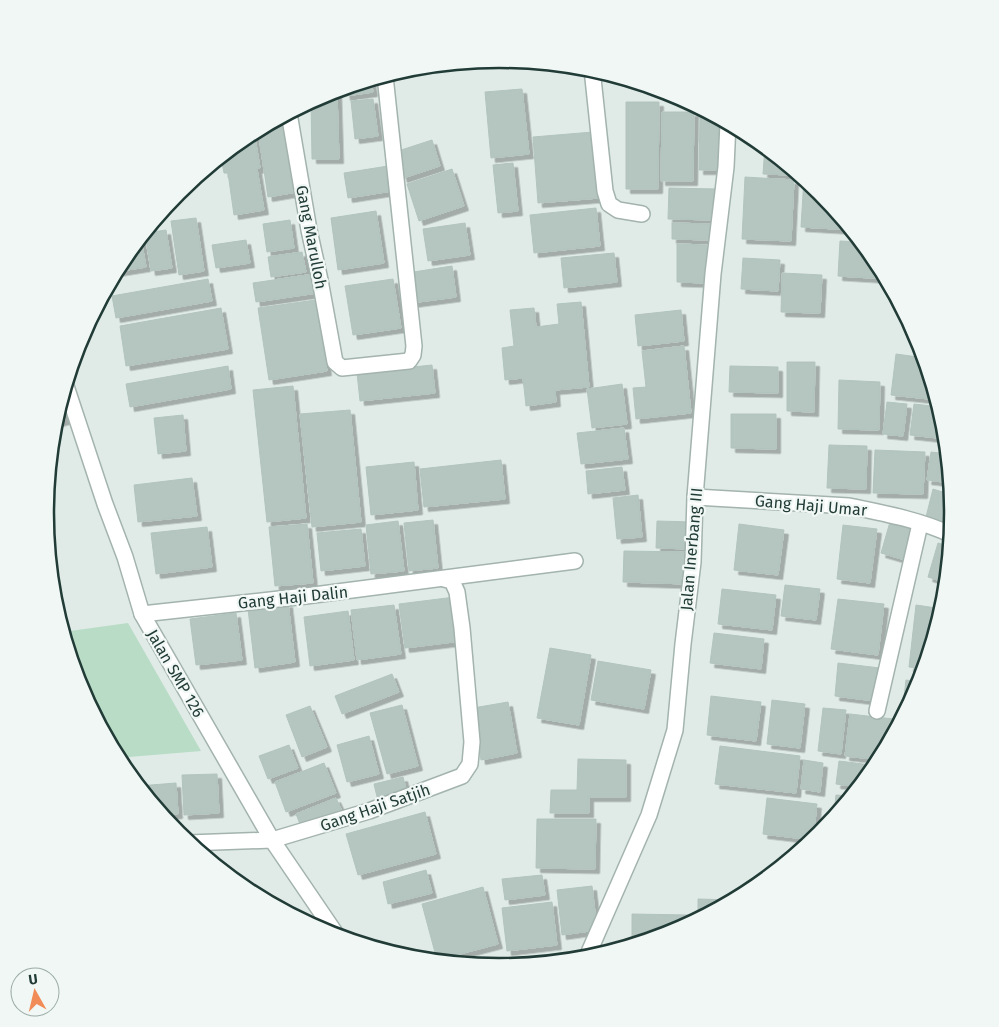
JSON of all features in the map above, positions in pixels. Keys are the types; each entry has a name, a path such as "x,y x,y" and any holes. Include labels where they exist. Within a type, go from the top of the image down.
{"street":[{"path":"593,78 605,191 609,204 618,210 642,214"},
{"name":"Gang Marulloh","path":"290,120 309,230 335,362 342,368 408,361 413,355 414,346 386,83"},
{"name":"Jalan Inerbang III","path":"590,950 649,815 676,730 692,562 712,283 726,167 728,131"},
{"name":"Jalan SMP 126","path":"69,397 104,504 125,557 142,614 272,840 330,925"},
{"name":"Gang Haji Umar","path":"696,497 849,506 920,524 944,533"},
{"path":"877,710 920,524"},
{"name":"Gang Haji Dalin","path":"142,614 444,579 575,561"},
{"name":"Gang Haji Satjih","path":"199,843 272,840 369,811 462,776 470,764 472,742 462,628 457,592 452,581 444,579"}],"green space":[{"path":"128,623 201,751 127,757 100,711 77,657 70,631"}],"building":[{"path":"372,86 373,92 346,96 356,91"},
{"path":"522,89 529,154 491,158 485,92"},
{"path":"337,99 339,159 312,159 311,110"},
{"path":"373,99 378,136 355,139 351,101"},
{"path":"626,102 659,102 658,189 626,189"},
{"path":"662,112 694,113 693,181 661,181"},
{"path":"700,116 724,128 723,170 699,170"},
{"path":"286,122 297,192 268,197 259,138"},
{"path":"593,132 599,198 538,203 533,137"},
{"path":"432,140 440,166 403,178 395,152"},
{"path":"255,141 260,168 257,169 264,210 234,215 228,173 224,173 222,165"},
{"path":"764,155 789,175 763,174"},
{"path":"513,163 518,211 498,213 493,165"},
{"path":"388,166 392,191 348,198 344,173"},
{"path":"452,169 464,206 419,221 407,184"},
{"path":"745,177 794,180 791,241 742,239"},
{"path":"803,187 843,229 801,227"},
{"path":"669,188 718,189 718,220 668,219"},
{"path":"596,208 600,246 534,253 530,215"},
{"path":"376,211 384,263 338,270 331,218"},
{"path":"196,218 204,271 179,275 171,221"},
{"path":"290,220 294,248 267,252 263,224"},
{"path":"465,223 470,255 428,261 423,229"},
{"path":"672,223 711,224 711,240 672,239"},
{"path":"166,230 172,268 151,271 146,242 154,232"},
{"path":"246,240 250,263 216,268 212,245"},
{"path":"840,241 853,242 878,278 838,276"},
{"path":"677,244 707,245 707,283 677,282"},
{"path":"143,247 146,267 126,270"},
{"path":"302,252 306,272 271,277 268,257"},
{"path":"614,253 617,282 564,288 561,258"},
{"path":"743,258 780,260 778,291 741,289"},
{"path":"452,266 456,297 411,303 407,273"},
{"path":"782,273 822,275 820,313 781,312"},
{"path":"314,274 317,293 256,302 253,283"},
{"path":"208,279 212,301 116,318 112,296"},
{"path":"393,279 401,328 353,335 345,286"},
{"path":"316,300 327,371 269,380 258,308"},
{"path":"581,302 589,387 555,390 556,402 526,406 523,378 505,380 502,348 514,346 510,310 534,308 536,327 559,324 557,304"},
{"path":"221,308 228,349 126,366 120,326"},
{"path":"681,310 684,341 638,346 635,315"},
{"path":"684,346 691,413 636,419 633,388 646,387 642,351"},
{"path":"896,354 917,357 930,399 891,395"},
{"path":"787,362 815,362 814,412 787,411"},
{"path":"432,365 435,393 360,401 357,373"},
{"path":"228,366 231,389 130,407 126,384"},
{"path":"730,366 778,367 778,393 729,392"},
{"path":"839,380 880,382 879,430 838,429"},
{"path":"622,384 627,424 592,428 587,389"},
{"path":"293,386 306,518 267,522 253,390"},
{"path":"887,402 907,404 903,436 883,434"},
{"path":"914,404 932,406 939,438 910,435"},
{"path":"350,410 361,522 312,527 300,414"},
{"path":"731,414 776,414 776,449 731,448"},
{"path":"183,415 186,451 158,454 154,418"},
{"path":"624,428 628,459 581,464 577,433"},
{"path":"829,445 867,446 866,489 827,488"},
{"path":"875,450 925,452 923,494 873,493"},
{"path":"931,452 941,453 944,482 927,480"},
{"path":"501,460 505,499 424,507 420,469"},
{"path":"414,462 418,510 371,515 366,467"},
{"path":"622,467 625,490 588,494 586,471"},
{"path":"192,478 197,516 138,522 134,485"},
{"path":"933,489 944,493 945,523 926,517"},
{"path":"638,495 642,537 617,539 613,498"},
{"path":"433,520 438,568 409,571 404,523"},
{"path":"398,521 404,571 371,574 366,525"},
{"path":"657,521 693,522 692,549 656,548"},
{"path":"890,522 914,529 905,560 881,553"},
{"path":"307,524 313,583 275,586 269,527"},
{"path":"739,524 784,530 778,575 734,570"},
{"path":"843,525 877,529 870,583 837,579"},
{"path":"207,527 212,567 156,574 151,533"},
{"path":"361,529 365,566 321,571 317,533"},
{"path":"938,543 944,545 940,581 928,577"},
{"path":"624,551 689,552 688,584 623,582"},
{"path":"785,585 820,589 816,620 781,616"},
{"path":"722,589 776,595 772,630 718,624"},
{"path":"455,597 461,641 405,648 399,604"},
{"path":"838,599 884,604 878,655 831,649"},
{"path":"288,603 295,662 255,668 248,609"},
{"path":"394,605 401,654 357,660 351,610"},
{"path":"916,605 935,608 917,668 909,667"},
{"path":"348,611 354,660 310,666 304,617"},
{"path":"236,613 242,660 196,665 190,619"},
{"path":"714,633 764,639 761,669 710,663"},
{"path":"550,648 591,655 579,725 537,718"},
{"path":"598,661 651,670 644,709 591,700"},
{"path":"838,663 880,668 875,701 835,696"},
{"path":"392,674 399,692 342,714 335,696"},
{"path":"906,680 912,681 911,684 904,701"},
{"path":"711,696 761,702 756,741 707,735"},
{"path":"772,700 805,704 800,748 767,744"},
{"path":"508,702 517,753 481,760 473,708"},
{"path":"402,705 418,766 387,774 370,713"},
{"path":"310,706 327,747 302,757 286,715"},
{"path":"823,708 846,710 841,754 818,751"},
{"path":"850,714 895,719 871,759 845,756"},
{"path":"369,736 379,774 347,782 337,745"},
{"path":"289,745 298,768 268,779 259,756"},
{"path":"720,746 800,756 796,793 715,784"},
{"path":"578,759 626,760 626,797 589,797 589,813 550,813 551,790 577,790"},
{"path":"804,760 823,763 820,792 801,789"},
{"path":"839,761 867,765 852,786 836,784"},
{"path":"324,763 336,793 286,812 275,782"},
{"path":"217,774 219,813 184,815 182,775"},
{"path":"403,777 407,793 378,801 374,784"},
{"path":"176,783 178,814 171,814 146,785"},
{"path":"836,795 844,795 835,807"},
{"path":"336,798 343,813 302,829 296,814"},
{"path":"767,798 817,804 814,830 804,839 763,834"},
{"path":"425,812 436,854 358,875 346,834"},
{"path":"537,819 596,819 595,869 536,868"},
{"path":"426,870 432,893 388,904 383,882"},
{"path":"542,875 545,895 505,900 502,879"},
{"path":"592,886 597,930 562,935 557,890"},
{"path":"483,887 498,944 452,956 435,954 422,904"},
{"path":"698,899 723,900 722,900 698,912"},
{"path":"552,902 557,945 507,951 502,908"},
{"path":"632,914 689,915 670,925 632,939"}]}
